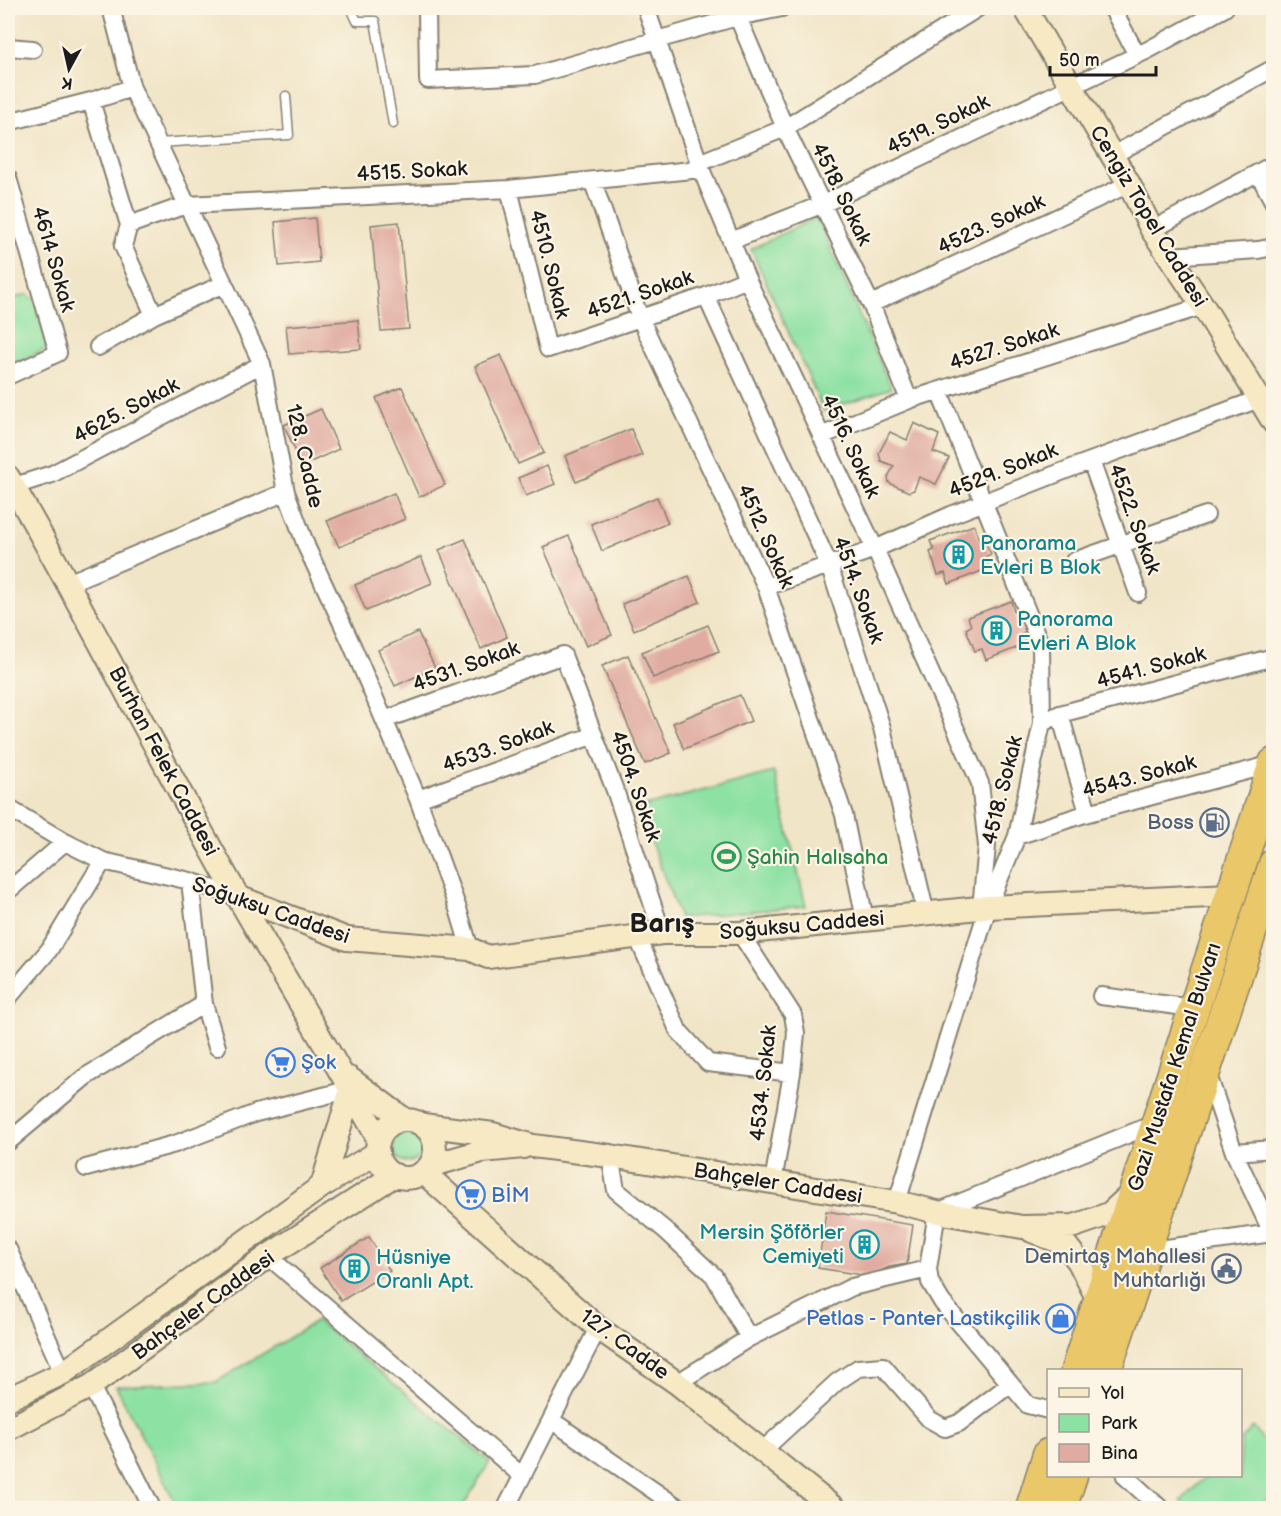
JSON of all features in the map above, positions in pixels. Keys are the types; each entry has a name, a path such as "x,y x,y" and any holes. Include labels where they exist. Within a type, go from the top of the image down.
{"highway":[{"name":"Gazi Mustafa Kemal Bulvarı","path":"1077,1369 1273,764"},
{"name":"Gazi Mustafa Kemal Bulvarı","path":"1107,1369 1271,878"},
{"path":"1030,1509 1047,1457"},
{"path":"1061,1509 1072,1477"}],"street":[{"name":"128. Cadde","path":"111,8 132,88 262,364 286,492 307,548 418,799 471,949"},
{"path":"427,8 428,80 535,75 656,41 735,12 782,8"},
{"name":"4516. Sokak","path":"646,8 700,166 747,279 875,549 980,783 987,846 984,907"},
{"name":"4515. Sokak","path":"129,225 186,204 508,189 593,182 700,166 785,128 978,8"},
{"name":"Cengiz Topel Caddesi","path":"1025,8 1129,184 1152,230 1203,306 1274,423"},
{"path":"1112,8 1137,55"},
{"name":"4519. Sokak","path":"731,241 823,204 1137,55 1225,8"},
{"name":"4518. Sokak","path":"735,12 785,128 871,304 909,400"},
{"path":"8,47 33,49"},
{"path":"1111,156 1274,68"},
{"path":"8,122 132,88"},
{"path":"91,101 129,225 123,246 154,315"},
{"path":"1152,230 1274,164"},
{"path":"1258,173 1274,203"},
{"name":"4614 Sokak","path":"8,178 58,354 8,376"},
{"name":"4512. Sokak","path":"593,182 640,318 766,587 844,815 865,920"},
{"name":"4523. Sokak","path":"871,304 1129,184"},
{"name":"4510. Sokak","path":"508,189 548,349"},
{"path":"1169,256 1274,247"},
{"name":"4521. Sokak","path":"548,349 706,296 747,279"},
{"path":"98,347 154,315 224,285"},
{"name":"4514. Sokak","path":"706,296 829,565 882,728 926,914"},
{"name":"4527. Sokak","path":"821,436 909,400 1203,306"},
{"name":"4625. Sokak","path":"9,484 52,474 262,364"},
{"name":"4518. Sokak","path":"897,1202 984,907 1017,836 1042,723 1041,646 939,391"},
{"name":"4529. Sokak","path":"766,587 875,549 984,502 1259,399"},
{"name":"4522. Sokak","path":"1091,461 1138,593"},
{"name":"Burhan Felek Caddesi","path":"9,484 68,583 238,897 347,1082 378,1146"},
{"path":"68,583 286,492"},
{"path":"1074,561 1206,515"},
{"name":"4531. Sokak","path":"384,720 563,655"},
{"name":"4504. Sokak","path":"563,655 616,793 662,933"},
{"name":"4541. Sokak","path":"1042,723 1060,714 1274,657"},
{"path":"1060,714 1088,813"},
{"name":"4533. Sokak","path":"418,799 594,735"},
{"name":"4543. Sokak","path":"1017,836 1088,813 1273,764"},
{"name":"Soğuksu Caddesi","path":"8,808 65,842 103,861 190,881 347,939 471,949 488,957 662,933 740,933 984,907 1230,895"},
{"path":"8,891 65,842"},
{"path":"8,998 49,950 103,861"},
{"path":"190,881 204,1004 217,1047"},
{"name":"4534. Sokak","path":"740,933 793,1015 796,1033 792,1073 773,1182"},
{"path":"638,936 678,1030 708,1063 792,1073"},
{"path":"1101,996 1193,1008"},
{"path":"8,1142 85,1077 204,1004"},
{"path":"1146,1251 1273,1235 1234,1152 1206,1069"},
{"path":"322,1186 347,1082"},
{"path":"86,1168 175,1144 255,1113 347,1082 430,1131 436,1149 434,1158 426,1169"},
{"path":"396,1122 414,1122 493,1134 533,1146 482,1151 404,1178 387,1170 381,1162 378,1146 388,1126 396,1122"},
{"path":"1047,1410 1028,1405 1009,1385 942,1302 930,1282 928,1269 937,1212 1156,1123"},
{"name":"Bahçeler Caddesi","path":"8,1399 63,1373 378,1146"},
{"name":"Bahçeler Caddesi","path":"533,1146 610,1156 897,1202 937,1212 1023,1227"},
{"path":"1234,1152 1274,1149"},
{"path":"610,1156 616,1190 665,1230 714,1276 749,1338"},
{"name":"127. Cadde","path":"426,1169 598,1328 677,1383 834,1509"},
{"name":"Bahçeler Caddesi","path":"8,1429 91,1386 268,1256 395,1175"},
{"path":"1023,1227 1074,1226 1109,1214 1134,1191"},
{"path":"1023,1227 1065,1244 1079,1262 1098,1300"},
{"path":"8,1249 63,1373"},
{"path":"268,1256 522,1476"},
{"path":"677,1383 749,1338 852,1287 928,1269"},
{"path":"506,1509 598,1328"},
{"path":"762,1451 837,1382 858,1368 883,1366 928,1419 945,1428 958,1423 1009,1385"},
{"path":"91,1386 152,1509"},
{"path":"551,1420 669,1506"},
{"path":"1126,1477 1160,1509"}],"lane":[{"path":"351,8 357,21 375,21 393,124"},
{"path":"158,143 289,135 286,96"}],"green space":[{"path":"817,217 891,388 824,411 751,249"},
{"path":"27,294 36,300 48,348 8,368 8,300"},
{"name":"Şahin Halısaha","path":"774,772 806,906 680,918 638,808"},
{"path":"408,1132 419,1136 423,1147 419,1158 408,1162 397,1158 393,1147 397,1136"},
{"path":"317,1321 490,1462 462,1508 178,1508 116,1386 216,1382"},
{"path":"1253,1427 1273,1453 1273,1495 1258,1508 1189,1508 1181,1501 1205,1477 1242,1477 1242,1439"}],"building":[{"path":"315,218 319,262 279,266 275,222"},
{"path":"399,222 409,329 381,331 371,225"},
{"path":"358,320 361,349 289,354 286,326"},
{"path":"501,355 544,453 518,464 475,366"},
{"path":"402,387 445,485 419,497 376,398"},
{"path":"321,409 339,449 302,466 284,425"},
{"path":"914,423 939,435 933,452 949,458 936,484 919,477 914,490 909,492 889,483 888,477 894,466 881,461 879,453 890,432 907,440"},
{"path":"631,429 642,455 576,482 565,456"},
{"path":"547,466 555,484 526,496 518,478"},
{"path":"394,493 405,519 339,547 327,521"},
{"path":"657,497 668,523 602,551 591,524"},
{"name":"Panorama Evleri B Blok","path":"974,525 980,542 984,540 991,554 985,557 989,568 949,584 945,573 938,575 930,552 934,550 930,541"},
{"path":"569,536 612,635 586,646 543,547"},
{"path":"465,539 507,637 481,649 439,550"},
{"path":"421,557 432,583 366,611 355,585"},
{"path":"689,576 700,602 634,630 622,604"},
{"name":"Panorama Evleri A Blok","path":"1011,601 1016,618 1021,616 1028,630 1022,633 1026,644 986,660 982,649 975,651 966,629 971,626 968,617"},
{"path":"708,625 719,651 653,678 642,652"},
{"path":"418,632 435,668 395,686 378,650"},
{"path":"628,655 671,753 645,764 602,666"},
{"path":"740,695 751,721 684,749 673,723"},
{"name":"Mersin Şöförler Cemiyeti","path":"826,1211 913,1225 907,1264 889,1267 869,1276 818,1268"},
{"name":"Hüsniye Oranlı Apt.","path":"369,1237 390,1271 341,1301 320,1268"}],"place":[{"name":"Panorama Evleri B Blok","path":"959,555"},
{"name":"Panorama Evleri A Blok","path":"996,631"},
{"name":"Boss","path":"1215,822"},
{"name":"Şahin Halısaha","path":"726,857"},
{"name":"Şok","path":"280,1062"},
{"name":"BİM","path":"470,1195"},
{"name":"Mersin Şöförler Cemiyeti","path":"865,1244"},
{"name":"Demirtaş Mahallesi Muhtarlığı","path":"1227,1268"},
{"name":"Hüsniye Oranlı Apt.","path":"355,1269"},
{"name":"Petlas - Panter Lastikçilik","path":"1061,1318"}],"district":[{"name":"Barış","path":"662,923"}]}
